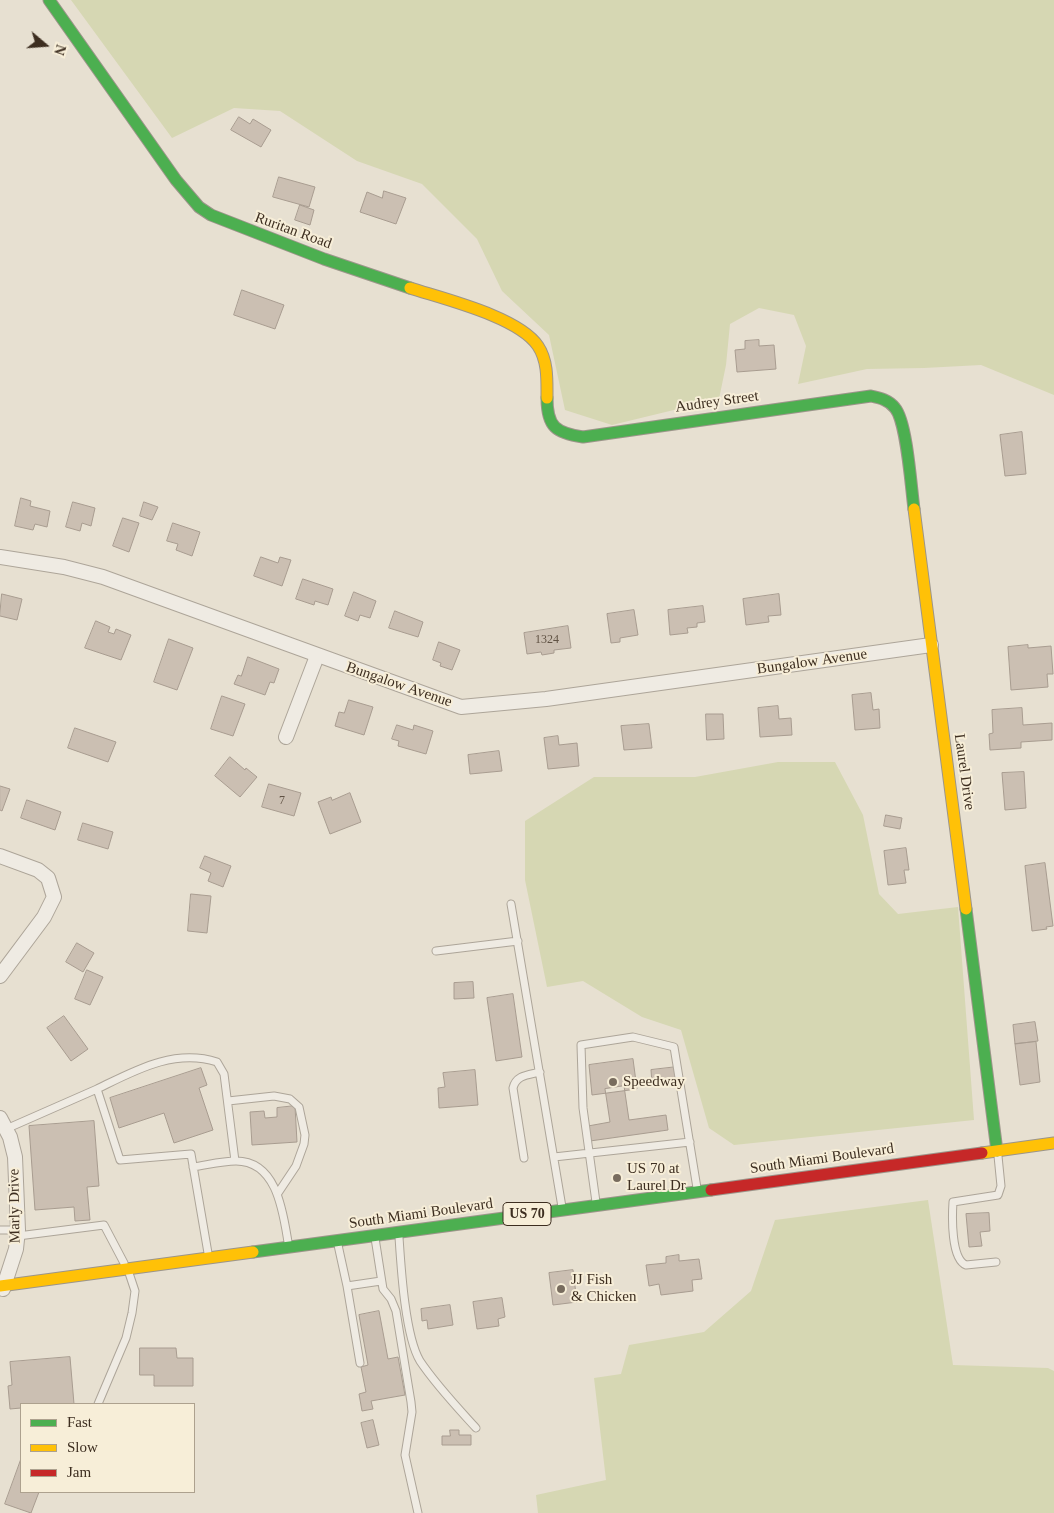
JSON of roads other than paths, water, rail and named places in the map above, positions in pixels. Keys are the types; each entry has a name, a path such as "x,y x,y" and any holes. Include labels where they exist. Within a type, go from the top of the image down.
{"main road":[{"name":"Ruritan Road","path":"49,0 176,180 199,207 211,215 254,233 497,317 518,328 539,347 546,363 550,425"},
{"name":"Audrey Street","path":"550,425 564,435 583,437 871,396 882,397 891,402"},
{"name":"Laurel Drive","path":"891,402 898,409 902,420 997,1151"},
{"name":"South Miami Boulevard","path":"1,1289 127,1269 1054,1143"}],"street":[{"name":"Bungalow Avenue","path":"0,557 64,567 103,577 461,707 546,699 931,645"},
{"path":"286,737 317,656"},
{"path":"0,856 38,870 48,878 54,897 44,918 0,976"},
{"name":"Marly Drive","path":"1,1289 16,1249 18,1233 15,1157 3,1124"}],"lane":[{"path":"511,904 563,1210"},
{"path":"436,952 518,941"},
{"path":"596,1205 583,1108 581,1045 633,1037 674,1047 698,1191"},
{"path":"3,1124 97,1089 150,1064 167,1059 208,1059 217,1062 222,1067 224,1074 235,1161"},
{"path":"524,1158 514,1088 515,1081 518,1077 540,1072"},
{"path":"97,1089 120,1160 191,1154 209,1258"},
{"path":"228,1101 274,1096 290,1099 299,1107 305,1135 304,1144 296,1166 278,1193"},
{"path":"554,1157 690,1142"},
{"path":"996,1262 966,1266 962,1264 957,1256 952,1218 953,1202 998,1195 1001,1186 997,1151"},
{"path":"193,1167 235,1161 255,1166 269,1178 278,1193 289,1247"},
{"path":"0,1230 18,1233 104,1225 127,1269 135,1290 126,1338 98,1403"},
{"path":"399,1232 400,1264 412,1343 419,1360 476,1428"},
{"path":"374,1235 383,1289 391,1299 396,1311 412,1412 405,1455 418,1513"},
{"path":"337,1240 360,1363"},
{"path":"347,1286 381,1281"}],"place":[{"name":"Speedway","path":"613,1082"},
{"name":"US 70 at Laurel Dr","path":"617,1178"},
{"name":"JJ Fish & Chicken","path":"561,1289"}]}
